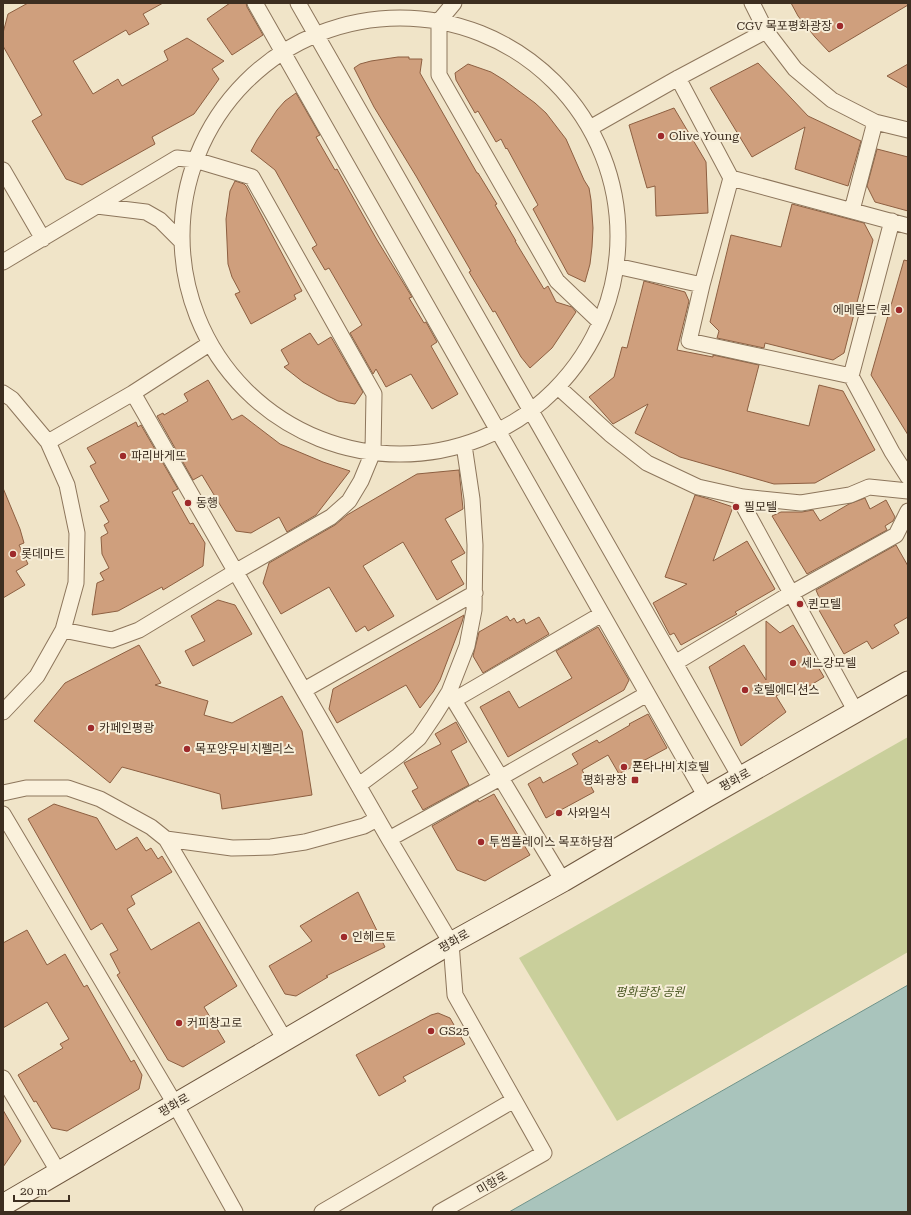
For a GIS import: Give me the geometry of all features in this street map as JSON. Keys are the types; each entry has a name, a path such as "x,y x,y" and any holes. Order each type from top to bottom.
{"street":[{"path":"255,3 706,797"},
{"path":"298,3 740,777"},
{"path":"454,3 439,21 439,75 557,281 600,322"},
{"path":"752,3 766,31 795,69 832,100 875,122 908,130"},
{"path":"389,19 439,21 485,36 536,67 568,94 590,128 607,170 615,203 618,236 616,266 609,296 600,322 589,345 578,362 558,387 531,410 498,431 464,445 445,450 398,454 373,452 339,446 308,434 278,417 251,396 228,372 210,344 196,315 186,285 182,253 181,222 186,190 195,160 217,117 239,89 265,65 283,52 295,44 316,35 352,24 389,19"},
{"path":"590,128 678,78 766,31"},
{"path":"678,78 731,178 702,285 689,341 851,376"},
{"path":"852,210 875,122"},
{"path":"3,262 177,158 195,160 252,177 374,394 373,452 361,481 349,501 331,517 235,572 140,630 112,640 62,630"},
{"path":"3,170 43,239"},
{"path":"731,178 908,226"},
{"path":"97,206 146,212 160,220 182,242"},
{"path":"892,221 851,376 892,452 908,477"},
{"path":"616,266 702,285"},
{"path":"48,442 133,394 210,344"},
{"path":"558,387 610,434 646,463 698,487 738,496 801,503 850,495 870,487 908,491"},
{"path":"3,392 12,399 48,442 67,485 77,533 76,583 62,630 37,676 3,712"},
{"path":"133,394 389,839 451,943 455,995 514,1100 322,1212"},
{"path":"464,445 472,499 475,545 475,593 474,610 467,646 451,696 563,881"},
{"path":"738,496 790,594 856,712"},
{"path":"675,663 790,594 896,535 908,511"},
{"path":"304,690 475,593"},
{"path":"359,785 398,756 419,738 434,716 451,696 602,614"},
{"name":"평화로","path":"3,1205 451,943 563,881 740,777 908,682"},
{"path":"389,839 500,778 647,694"},
{"path":"3,793 26,788 68,788 100,799 151,827 166,839 285,1040"},
{"path":"3,814 175,1104 235,1212"},
{"path":"166,839 232,848 271,847 305,842 364,826 378,819"},
{"path":"3,1078 59,1173"},
{"name":"미항로","path":"440,1212 544,1153 514,1100"}],"green space":[{"name":"평화광장 공원","path":"908,737 908,952 617,1121 519,958"}],"water":[{"path":"908,985 908,1212 509,1212"}],"building":[{"path":"28,3 163,3 143,14 149,24 129,35 126,30 73,61 93,94 118,79 122,86 168,60 164,51 187,38 224,61 212,69 219,79 194,114 152,137 155,144 82,185 66,179 32,121 42,115 3,46 3,33 8,14"},
{"path":"230,3 246,3 263,35 232,55 207,19"},
{"name":"CGV 목포평화광장","path":"791,3 908,3 908,5 829,52 798,16"},
{"path":"398,57 422,59 420,73 477,173 497,204 495,205 544,289 548,286 556,302 572,307 576,312 552,348 530,368 521,357 495,311 493,312 469,272 471,271 374,107 354,68 360,64 371,61"},
{"path":"758,63 808,116 861,141 848,186 795,169 805,127 752,157 710,88"},
{"path":"468,64 491,72 535,103 546,113 566,139 589,188 591,200 593,228 592,247 590,264 585,282 568,274 533,209 538,205 507,148 506,149 501,139 496,142 478,111 475,113 456,80 455,73"},
{"path":"908,64 908,88 887,76"},
{"path":"296,93 320,135 316,137 335,170 337,169 377,240 412,297 409,298 424,323 426,322 437,342 431,346 458,394 432,409 411,374 386,387 376,369 373,374 350,333 362,325 329,268 325,270 312,248 317,245 275,170 251,151 277,110 285,101"},
{"path":"674,108 706,162 708,213 656,216 655,186 647,188 629,125"},
{"path":"877,149 908,157 908,211 875,202 867,186"},
{"path":"235,181 246,186 302,291 294,295 296,299 251,324 235,294 240,292 232,277 228,264 226,219 230,191"},
{"path":"792,204 864,223 873,240 844,353 833,360 765,343 764,348 717,338 719,331 710,322 731,235 781,247"},
{"name":"에메랄드 퀸","path":"904,260 908,261 908,435 871,375"},
{"path":"644,281 685,292 689,301 677,350 713,357 713,355 759,365 747,411 809,426 819,385 843,391 875,450 815,483 774,484 680,457 635,433 648,404 613,424 589,397 614,377 622,347 627,348"},
{"path":"310,333 318,345 331,337 363,392 355,404 338,401 322,393 303,382 284,367 289,364 281,350"},
{"path":"208,380 232,420 242,415 280,444 323,462 350,471 316,515 287,532 279,517 251,533 236,531 202,475 193,480 157,416 163,413 164,415 188,401 184,394"},
{"path":"136,422 138,427 141,425 178,489 172,492 190,524 193,523 205,543 203,566 163,590 162,587 118,611 92,615 97,583 104,580 100,573 109,568 102,554 101,537 108,533 104,525 109,522 100,506 109,501 90,466 96,463 87,448"},
{"path":"459,470 463,509 445,519 465,553 451,561 464,584 437,600 403,542 363,566 394,616 368,631 365,626 356,632 329,587 281,614 263,583 269,563 335,525 347,515 417,474"},
{"name":"롯데마트","path":"3,488 20,529 24,543 19,545 28,564 16,571 25,585 3,598"},
{"path":"695,495 733,507 713,561 747,541 775,589 735,612 737,614 681,645 674,633 670,635 653,603 687,584 665,577"},
{"path":"865,498 870,509 886,500 895,517 893,521 885,526 887,530 807,574 772,516 781,512 802,512 813,510 820,521 849,504"},
{"path":"896,545 908,566 908,617 894,625 899,633 872,649 867,641 844,654 816,605 821,602 816,590"},
{"path":"218,600 235,605 252,634 193,666 185,651 205,641 191,616"},
{"path":"464,615 440,680 433,692 420,708 406,685 337,723 329,709 333,689"},
{"path":"507,616 510,621 514,618 517,623 524,619 526,624 539,617 549,634 483,673 473,656 479,632"},
{"path":"766,621 780,633 793,625 824,677 806,688 802,682 776,696 786,712 741,746 709,667 744,645 766,680"},
{"path":"598,627 629,680 624,690 508,757 480,707 509,691 519,708 572,678 556,651"},
{"name":"목포양우비치펠리스","path":"139,645 161,683 155,685 208,701 204,715 232,723 282,696 302,731 312,795 222,809 220,794 122,767 110,783 34,721 65,683"},
{"name":"폰타나비치호텔","path":"648,714 667,748 619,774 608,755 582,770 594,792 546,818 528,784 540,777 543,783 578,764 572,754 597,740 599,743"},
{"path":"456,722 467,742 451,751 469,785 423,810 412,791 418,788 404,763 441,744 435,734"},
{"name":"투썸플레이스 목포하당점","path":"494,794 530,855 485,881 457,870 432,826 478,800 479,802"},
{"path":"54,804 97,818 116,850 137,837 146,851 151,848 158,859 162,856 172,872 131,896 135,904 127,909 151,950 199,922 237,986 204,1007 225,1042 183,1067 168,1060 117,975 120,973 110,954 118,950 102,923 91,930 28,819"},
{"name":"인헤르토","path":"358,892 385,947 326,976 328,977 296,996 285,994 269,966 312,941 300,926"},
{"path":"27,930 47,965 65,954 84,987 87,985 131,1062 134,1060 142,1075 139,1089 67,1131 52,1128 18,1075 63,1048 60,1044 69,1039 47,1002 3,1028 3,943"},
{"path":"438,1013 450,1018 465,1044 403,1077 406,1081 379,1096 356,1055 431,1015"},
{"path":"3,1110 21,1141 3,1167"}],"place":[{"name":"CGV 목포평화광장","path":"840,26"},
{"name":"Olive Young","path":"661,136"},
{"name":"에메랄드 퀸","path":"899,310"},
{"name":"파리바게뜨","path":"123,456"},
{"name":"동행","path":"188,503"},
{"name":"필모텔","path":"736,507"},
{"name":"롯데마트","path":"13,554"},
{"name":"퀸모텔","path":"800,604"},
{"name":"세느강모텔","path":"793,663"},
{"name":"호텔에디션스","path":"745,690"},
{"name":"카페인평광","path":"91,728"},
{"name":"목포양우비치펠리스","path":"187,749"},
{"name":"폰타나비치호텔","path":"624,767"},
{"name":"평화광장","path":"635,780"},
{"name":"사와일식","path":"559,813"},
{"name":"투썸플레이스 목포하당점","path":"481,842"},
{"name":"인헤르토","path":"344,937"},
{"name":"커피창고로","path":"179,1023"},
{"name":"GS25","path":"431,1031"}]}
